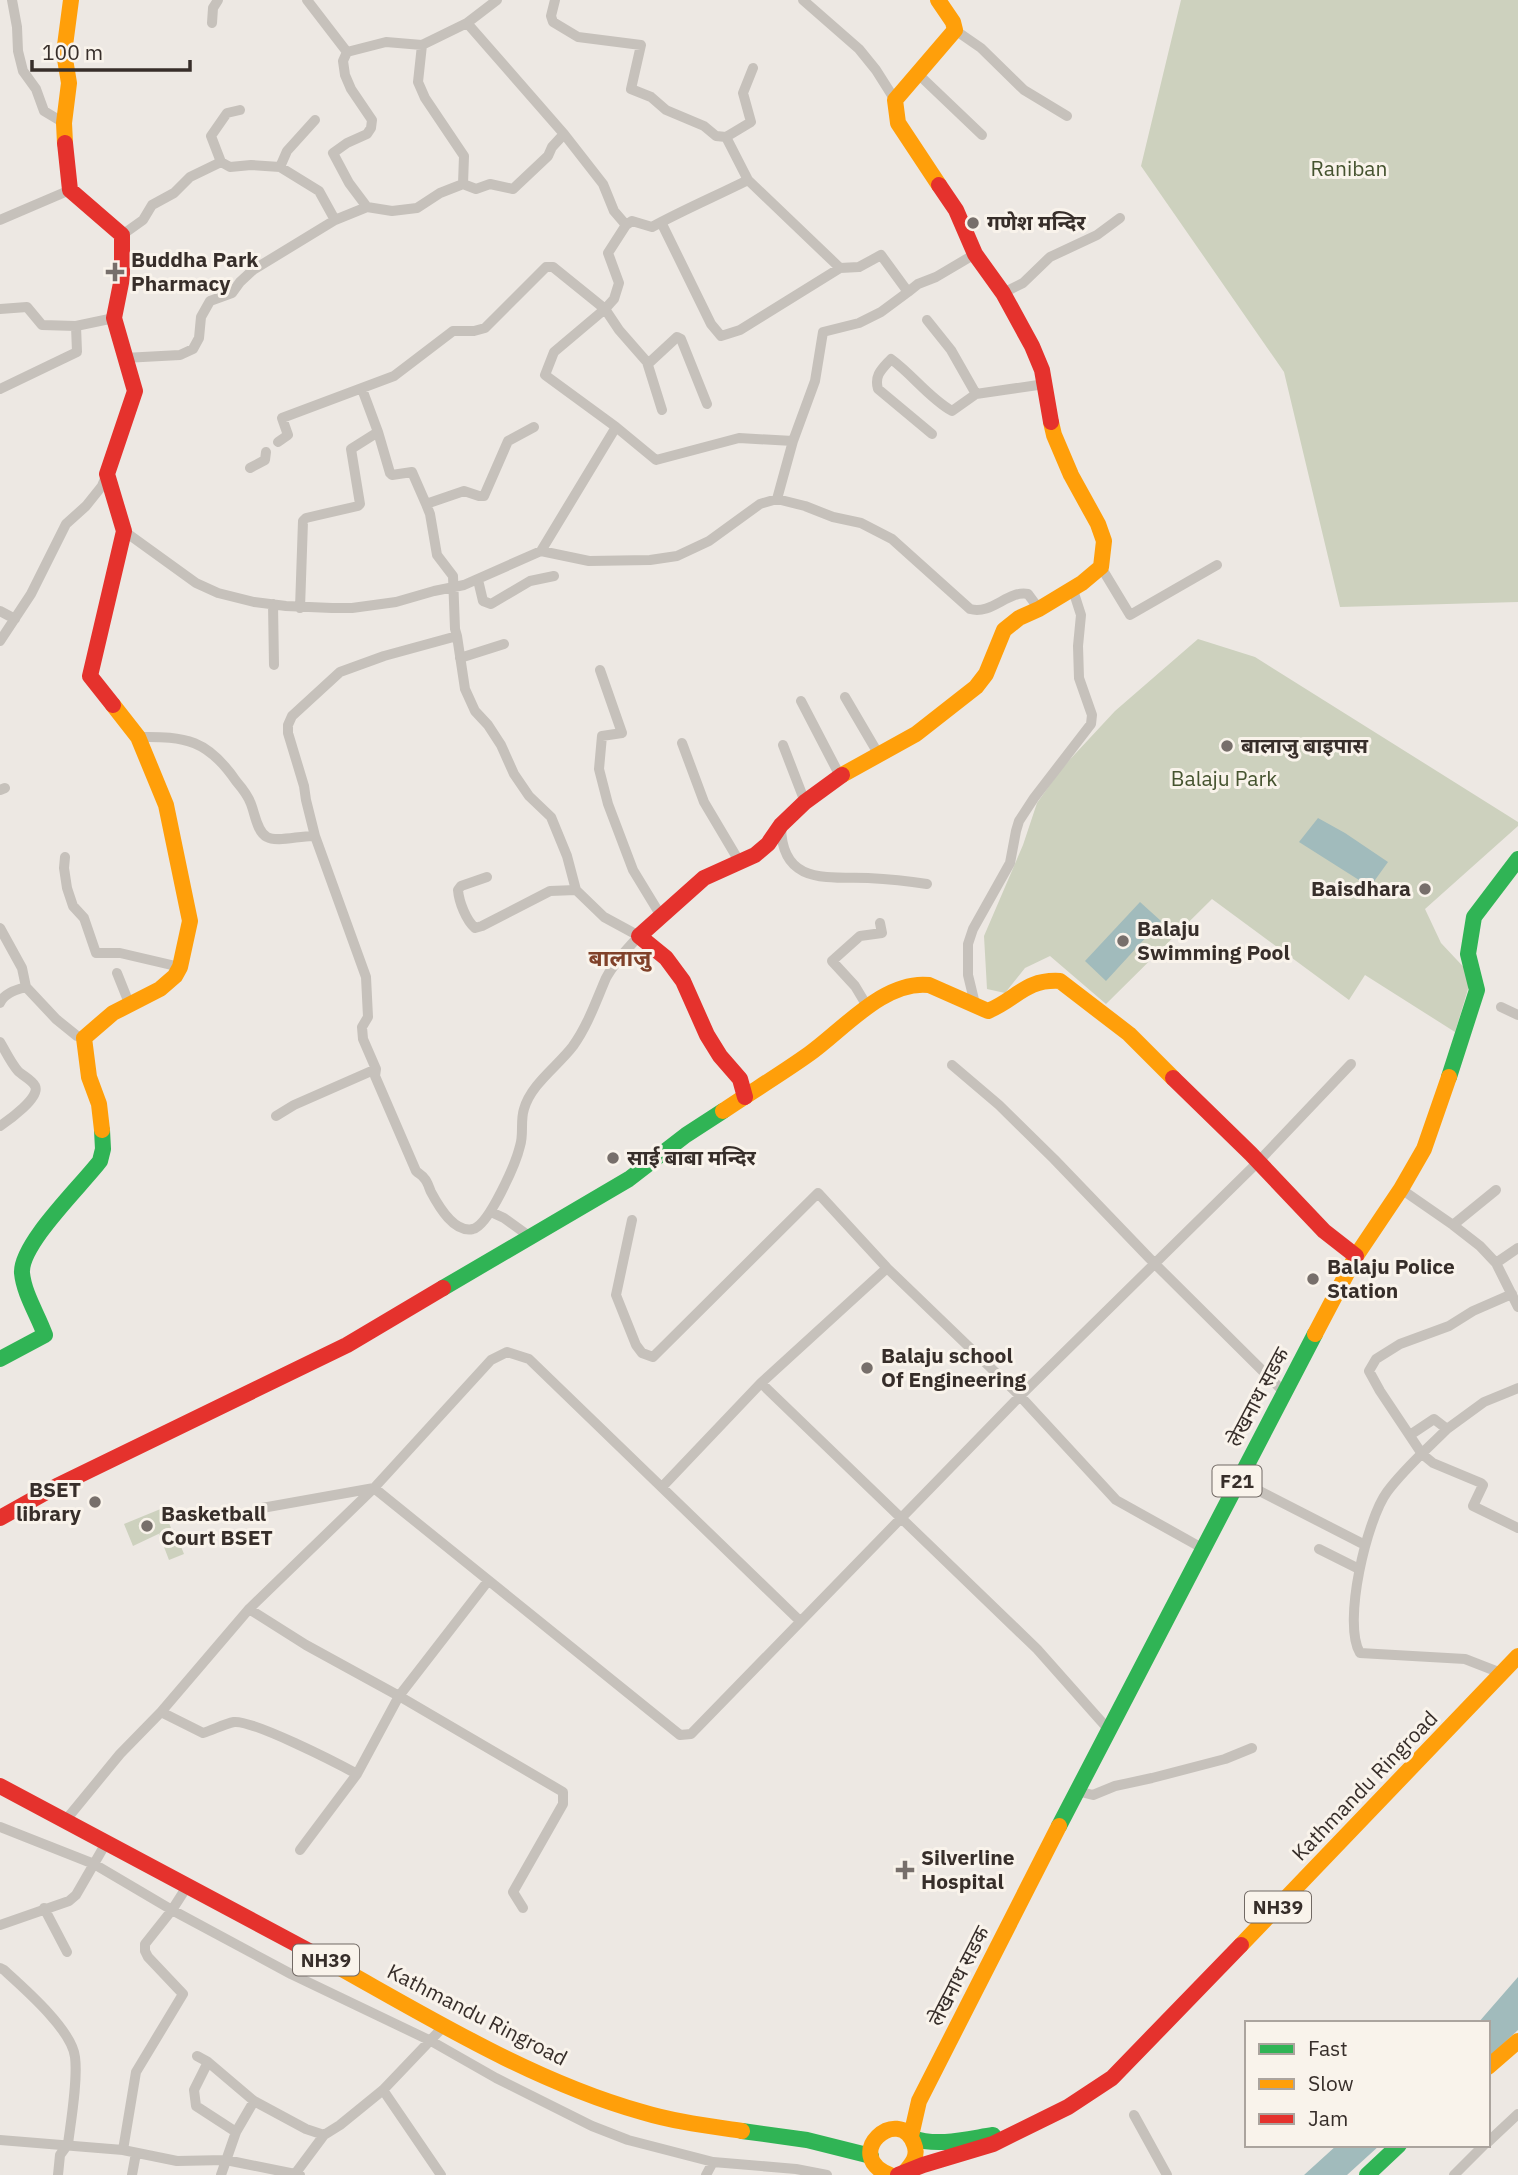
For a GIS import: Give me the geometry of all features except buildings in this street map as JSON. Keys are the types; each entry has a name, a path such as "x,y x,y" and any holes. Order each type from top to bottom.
{"main road":[{"path":"0,1359 45,1335 25,1283 22,1271 24,1262 40,1235 100,1160 103,1149 99,1104 89,1077 84,1038 113,1013 168,984 180,967 190,922 166,805 138,737 90,676 124,531 107,474 135,391 131,358 114,318 122,278 122,235 70,190 64,123 69,83 64,53 71,0"},
{"path":"745,1097 740,1079 720,1056 707,1035 683,981 666,958 639,936 704,878 755,855 805,802 840,776 916,734 976,688 986,674 1004,630 1019,618 1082,583 1101,567 1104,541 1054,435 1042,370 1032,346 1003,293 975,254 956,210 898,123 895,100 955,30 953,22 938,0"},
{"name":"लेखनाथ सडक","path":"912,2137 919,2101 1108,1729 1356,1256 1424,1149 1477,990 1468,954 1474,917 1516,868"},
{"path":"0,1518 69,1480 347,1345 529,1236 629,1180 686,1135 811,1053 867,1006 908,986 929,985 988,1011 1001,1006 1035,981 1060,981 1129,1034 1324,1231 1356,1256"},
{"name":"Kathmandu Ringroad","path":"809,2140 878,2169 897,2174 993,2144 1090,2094 1128,2063 1518,1656"},
{"name":"Kathmandu Ringroad","path":"1,1790 188,1885 445,2025 614,2104 697,2124 809,2140 858,2138 886,2130 901,2130 918,2141 930,2142 1018,2132"},
{"path":"1490,2065 1518,2041"},
{"name":"लेखनाथ सडक","path":"886,2130 919,2101"},
{"path":"870,2165 874,2140 886,2130"},
{"path":"897,2174 914,2164 917,2157 916,2144 912,2137"},
{"path":"1367,2175 1397,2147"}],"street":[{"path":"25,0 12,0 23,71 36,89 44,111 64,123"},
{"path":"212,23 213,9 218,0"},
{"path":"307,0 345,56 345,75 372,120 367,134 333,153 349,183 367,207"},
{"path":"345,56 386,41 422,45 467,23 498,0"},
{"path":"555,0 551,16 553,22 578,37 641,45 631,89 651,97 666,110 704,126 716,136 726,137 751,122 743,93 753,68"},
{"path":"803,0 859,49 895,100"},
{"path":"467,23 564,134 603,184 614,211 626,225"},
{"path":"955,30 981,48 1024,90 1067,116"},
{"path":"422,45 418,82 425,98 464,156 463,184"},
{"path":"918,73 982,135"},
{"path":"240,110 227,113 211,136 221,162 230,167 279,167 319,191 335,220"},
{"path":"279,167 287,151 315,120"},
{"path":"131,358 180,355 193,349 199,338 201,317 210,301 232,293 253,270 335,220 367,207 392,211 417,208 440,193 463,184 476,189 490,184 513,189 548,156 564,134"},
{"path":"726,137 748,180 840,268"},
{"path":"122,235 143,220 152,205 174,194 190,177 221,162"},
{"path":"748,180 652,227 632,221 626,225 608,253 620,283 614,299 554,352 545,375 617,427 656,460 739,438 793,441"},
{"path":"0,220 70,190"},
{"path":"1003,293 1023,284 1050,257 1097,234 1120,218"},
{"path":"661,222 711,324 721,336 740,330 840,268 859,267 881,255 908,292"},
{"path":"777,499 793,441 815,381 822,331 859,323 881,312 918,284 936,277 975,254"},
{"path":"278,442 288,435 282,418 394,376 453,331 485,328 546,267 553,267 605,309 647,362 662,410"},
{"path":"0,309 27,307 42,325 76,326 114,318"},
{"path":"928,320 951,350 976,394"},
{"path":"0,389 77,352 76,326"},
{"path":"647,362 677,337 681,340 707,404"},
{"path":"932,435 878,389 876,381 879,372 891,359 952,411 976,394 1045,384"},
{"path":"368,386 390,473 393,475 412,472 430,514 437,555 453,576 457,636 465,689 475,711 501,745 514,774 529,796 551,817 567,856 576,890 604,917 639,936 607,977 573,1046 531,1093 521,1124 520,1146 491,1212 472,1229 457,1226 436,1201 426,1179 416,1171 375,1076 376,1069 363,1039 362,1027 368,1017 366,977 315,835 288,733 292,716 340,672 384,656 457,636"},
{"path":"426,504 464,491 484,496 509,441 534,427"},
{"path":"541,551 617,427"},
{"path":"300,608 303,521 360,504 351,449 378,432"},
{"path":"250,468 265,460 266,452"},
{"path":"0,641 31,594 66,524 94,496 107,474"},
{"path":"124,531 197,583 218,593 254,602 300,608 352,608 396,602 455,587 478,580 541,551 589,561 650,560 677,556 709,541 760,503 777,499 861,523 881,532 970,609 977,611 993,607 1020,592 1028,594 1039,609"},
{"path":"1101,567 1130,615 1217,565"},
{"path":"478,580 483,601 491,604 530,581 554,576"},
{"path":"975,1004 968,975 968,944 973,929 1010,863 1019,821 1091,724 1092,715 1079,678 1081,615 1072,587"},
{"path":"273,604 274,665"},
{"path":"0,611 15,619"},
{"path":"460,658 504,645"},
{"path":"600,670 622,733 602,736 598,769 633,870 661,916"},
{"path":"845,697 879,755"},
{"path":"801,701 840,776"},
{"path":"138,737 176,739 201,745 210,751 221,760 250,800 261,833 269,839 315,835"},
{"path":"681,743 704,802 739,861"},
{"path":"783,745 805,802"},
{"path":"781,825 781,843 795,867 811,876 872,878 928,884"},
{"path":"65,857 67,888 73,906 84,918 96,953 120,953 180,967"},
{"path":"487,877 461,886 458,890 458,897 475,928 550,891 576,890"},
{"path":"867,1006 855,986 832,961 860,936 882,933 880,923"},
{"path":"0,928 22,968 26,987 56,1019 77,1036 84,1038"},
{"path":"117,973 129,1003"},
{"path":"0,1003 2,998 13,991 26,987"},
{"path":"1501,1007 1518,1015"},
{"path":"0,1042 16,1070 36,1089 35,1095 10,1120 0,1126"},
{"path":"952,1065 999,1105 1054,1159 1284,1392"},
{"path":"262,1508 374,1488 680,1735 691,1734 1020,1396 1258,1162 1351,1065"},
{"path":"276,1116 294,1105 376,1069"},
{"path":"1401,1189 1480,1246 1496,1263 1513,1289 1518,1307"},
{"path":"1453,1224 1496,1190"},
{"path":"632,1220 616,1295 636,1345 642,1353 653,1357 818,1193 887,1268 1020,1396 1116,1500 1202,1548"},
{"path":"491,1212 529,1236"},
{"path":"1496,1263 1518,1248"},
{"path":"662,1487 761,1382 887,1268"},
{"path":"1513,1289 1449,1326 1400,1344 1376,1359 1369,1371 1422,1454 1433,1463 1481,1483 1473,1506 1518,1528"},
{"path":"65,1821 120,1754 161,1712 249,1609 374,1488 491,1360 507,1352 529,1359 800,1621"},
{"path":"761,1382 1037,1649 1108,1729"},
{"path":"1501,1673 1465,1658 1360,1653 1357,1650 1354,1630 1359,1569 1365,1545 1388,1491 1447,1429 1484,1402 1518,1388"},
{"path":"1410,1435 1434,1419 1447,1429"},
{"path":"1238,1480 1365,1545"},
{"path":"1319,1549 1359,1569"},
{"path":"300,1850 357,1773 399,1696 488,1581"},
{"path":"249,1609 306,1645 399,1696 563,1793 563,1804 513,1892 523,1908"},
{"path":"161,1712 203,1733 236,1721 294,1743 357,1773"},
{"path":"1077,1791 1093,1795 1115,1786 1225,1759 1252,1748"},
{"path":"0,1827 94,1864 172,1910 291,1974 431,2041 496,2078 592,2126 628,2140 713,2162 796,2169 827,2175"},
{"path":"0,1925 69,1901 76,1895 106,1843"},
{"path":"123,2150 136,2072 183,1994 148,1957 146,1941 172,1910 188,1885"},
{"path":"44,1908 67,1952"},
{"path":"0,1968 46,2010 75,2055 68,2144 61,2155 58,2175"},
{"path":"0,2140 123,2150 177,2161 226,2160 292,2174 324,2135 340,2126 383,2090 445,2025"},
{"path":"197,2056 208,2062 254,2101 306,2129 324,2135"},
{"path":"208,2062 194,2090 196,2106 236,2132"},
{"path":"383,2090 441,2175"},
{"path":"221,2175 236,2132 254,2101"},
{"path":"1490,2139 1518,2114"},
{"path":"1134,2115 1167,2175"},
{"path":"1454,2175 1482,2147"},
{"path":"132,2175 136,2153"},
{"path":"706,2175 713,2162"}],"green space":[{"name":"Raniban","path":"1181,0 1518,0 1518,602 1340,607 1284,372 1141,166"},
{"name":"Balaju Park","path":"1198,639 1255,657 1518,822 1518,826 1425,909 1441,943 1472,976 1455,1032 1365,975 1349,1000 1212,899 1106,1004 1050,956 1025,968 1005,993 987,989 984,936 1023,845 1037,803 1062,768 1115,711"},
{"name":"Basketball Court BSET","path":"163,1508 171,1528 133,1546 124,1524"},
{"path":"174,1529 184,1554 169,1560 159,1534"}],"water":[{"path":"1318,818 1388,862 1370,887 1299,842"},
{"name":"Balaju Swimming Pool","path":"1140,902 1161,921 1106,981 1085,961"},
{"path":"1518,1977 1518,2030 1490,2056 1490,2021 1480,2021"},
{"path":"1335,2147 1378,2147 1347,2175 1304,2175"}],"traffic: fast":[{"path":"1449,1077 1477,990 1468,954 1474,917 1518,859"},
{"path":"443,1288 629,1179 686,1135 723,1111"},
{"path":"0,1359 45,1335 25,1289 22,1273 24,1261 41,1231 100,1161 103,1149 102,1130"},
{"path":"1059,1826 1315,1334"},
{"path":"742,2131 807,2140 871,2156"},
{"path":"912,2138 942,2142 993,2135"},
{"path":"1367,2175 1397,2147"}],"traffic: slow":[{"path":"65,143 64,123 69,83 64,53 71,0"},
{"path":"938,0 953,22 955,30 895,100 898,123 939,185"},
{"path":"842,775 916,734 976,687 986,674 1004,630 1019,618 1082,583 1101,567 1104,541 1098,524 1071,475 1051,422"},
{"path":"102,1130 99,1104 89,1077 84,1038 113,1013 160,989 175,976 180,967 190,921 166,805 138,737 113,705"},
{"path":"723,1111 809,1054 880,998 912,986 929,985 988,1011 1029,986 1060,981 1129,1034 1173,1078"},
{"path":"1315,1334 1356,1256 1424,1149 1449,1077"},
{"path":"1241,1945 1518,1656"},
{"path":"911,2136 919,2101 1059,1826"},
{"path":"324,1959 479,2045 560,2083 654,2115 742,2131"},
{"path":"1490,2065 1518,2041"},
{"path":"890,2175 876,2166 871,2156 872,2146 878,2137 897,2129 907,2133 916,2152 914,2160 904,2173"}],"traffic: jam":[{"path":"65,143 70,190 122,235 122,278 114,318 135,391 107,474 124,531 90,676 113,705"},
{"path":"939,185 956,210 975,254 1003,293 1032,346 1042,370 1051,422"},
{"path":"745,1097 740,1079 720,1056 707,1035 683,981 666,958 639,936 704,878 755,855 805,802 842,775"},
{"path":"1173,1078 1251,1154 1324,1231 1356,1256"},
{"path":"0,1518 57,1486 347,1345 443,1288"},
{"path":"0,1786 324,1959"},
{"path":"898,2175 993,2144 1068,2107 1112,2078 1241,1945"}],"place":[{"name":"गणेश मन्दिर","path":"973,223"},
{"name":"Buddha Park Pharmacy","path":"115,272"},
{"name":"बालाजु बाइपास","path":"1227,746"},
{"name":"Baisdhara","path":"1425,889"},
{"name":"Balaju Swimming Pool","path":"1123,941"},
{"name":"साई बाबा मन्दिर","path":"613,1158"},
{"name":"Balaju Police Station","path":"1313,1279"},
{"name":"Balaju school Of Engineering","path":"867,1368"},
{"name":"BSET library","path":"95,1502"},
{"name":"Basketball Court BSET","path":"147,1526"},
{"name":"Silverline Hospital","path":"905,1870"}],"district":[{"name":"बालाजु","path":"620,958"}]}
